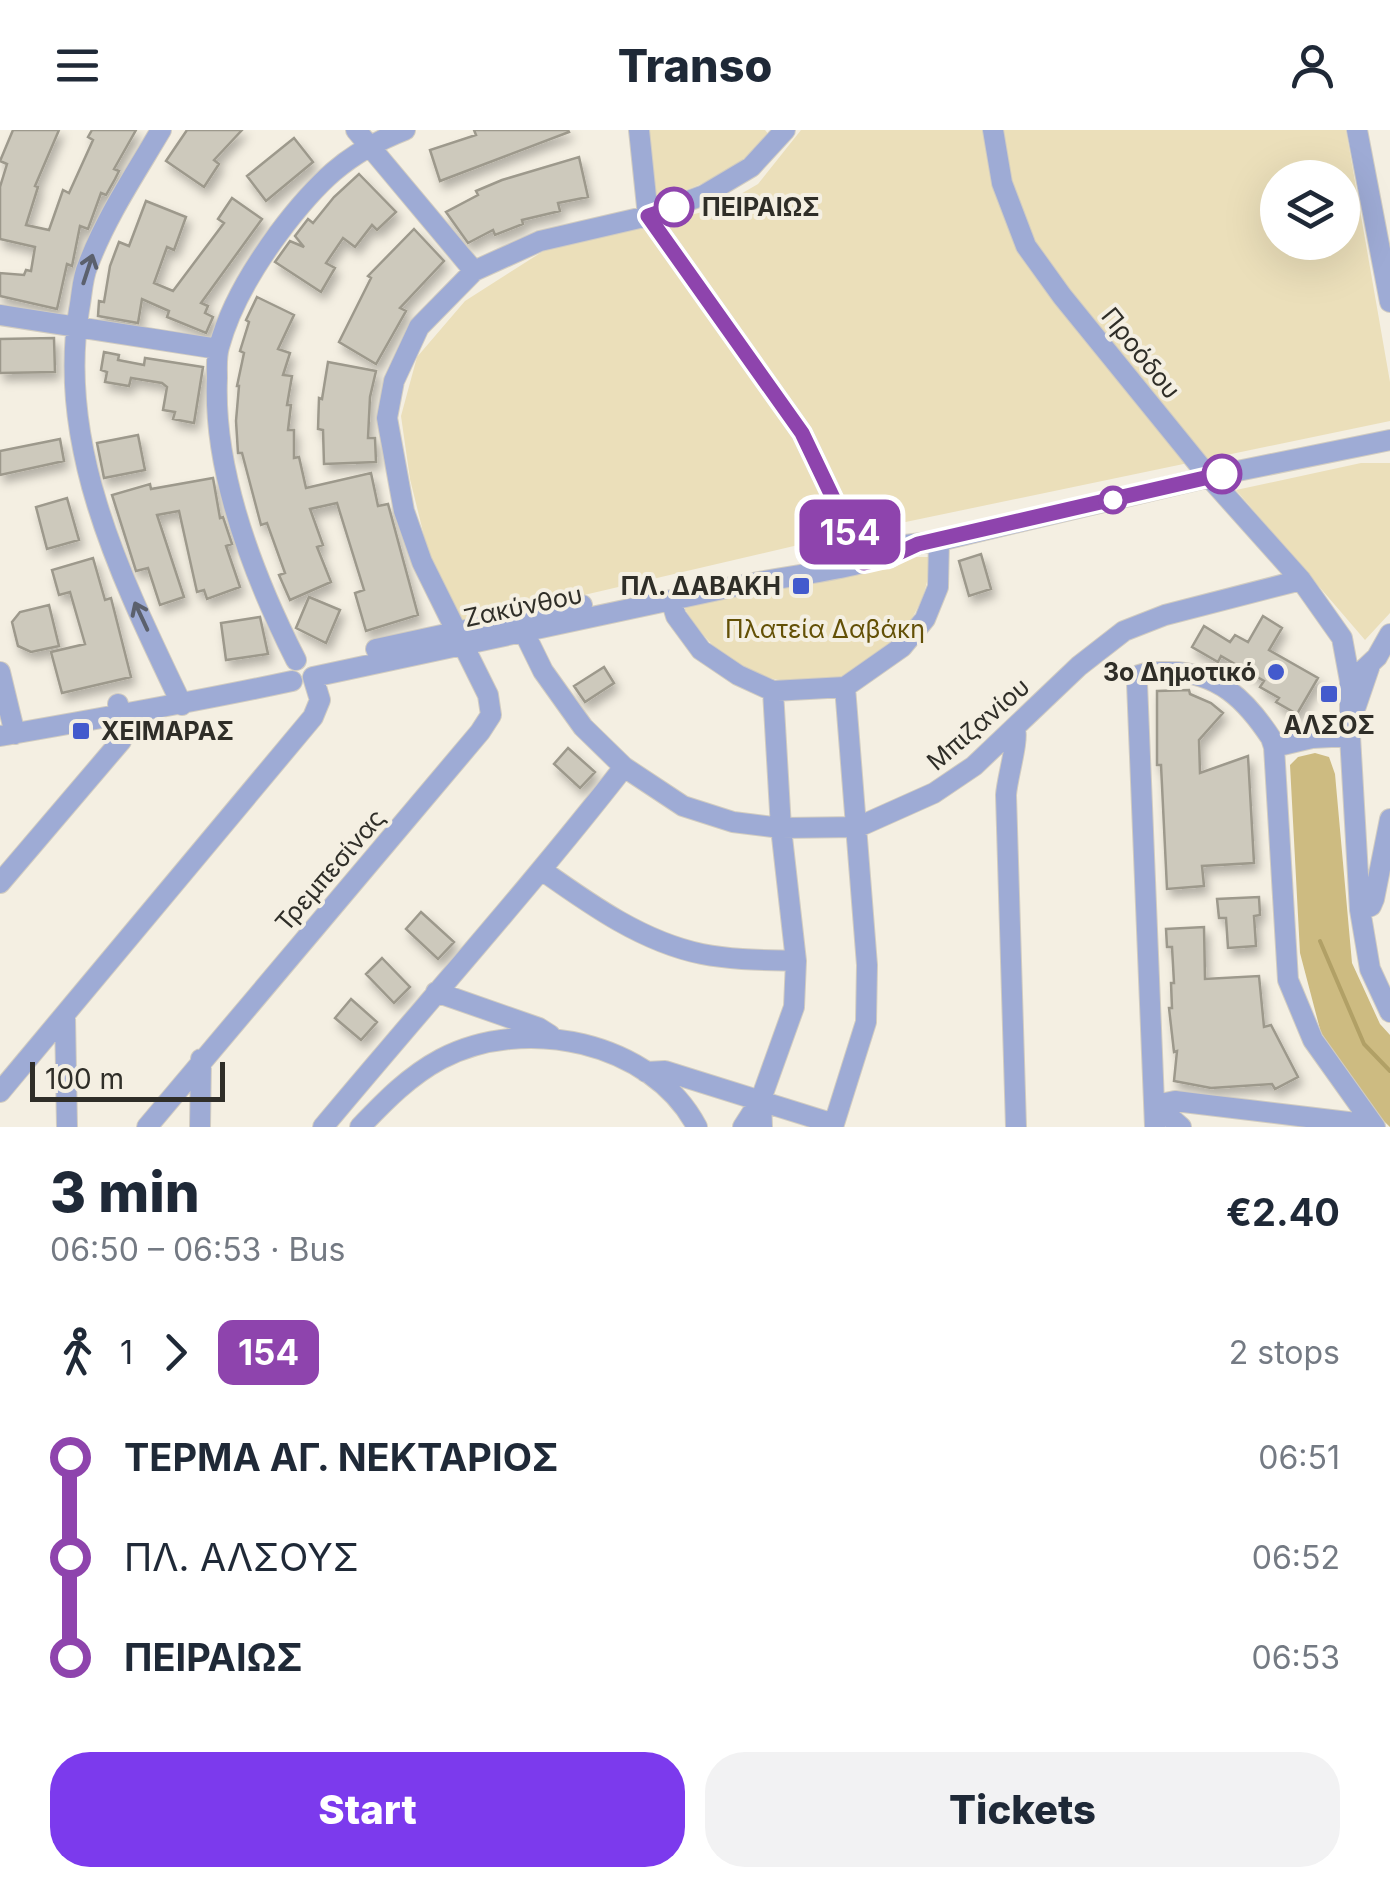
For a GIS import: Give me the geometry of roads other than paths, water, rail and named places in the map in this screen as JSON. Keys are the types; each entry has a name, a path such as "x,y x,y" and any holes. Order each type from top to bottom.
{"street":[{"path":"161,130 120,198 86,268 76,328 78,410 88,478 117,559 179,698"},
{"path":"0,1092 314,717 320,700 300,670 251,553 226,478 216,410 218,349 250,273 311,190 362,137 405,130"},
{"path":"640,130 648,216 802,433 862,557"},
{"path":"459,637 422,562 404,511 387,418 394,381 419,327 474,271 540,241 648,216 728,184 751,167 785,130"},
{"name":"Προόδου","path":"992,130 1002,183 1026,246 1209,477 1300,580 1342,638 1368,659"},
{"path":"1357,130 1389,294"},
{"path":"362,137 474,271"},
{"path":"1370,196 1390,181"},
{"path":"0,315 218,349"},
{"name":"Ζακύνθου","path":"7,729 179,698 836,556 890,557 928,543 1209,477 1390,440"},
{"path":"846,524 866,538 889,545"},
{"path":"836,556 846,524"},
{"path":"671,600 676,616 701,650 772,692 845,687 902,647 925,619 938,587 928,543"},
{"name":"Ζακύνθου","path":"520,625 671,600 862,557 889,545 928,543"},
{"name":"Μπιζανίου","path":"520,625 543,670 584,727 624,767 683,806 733,822 781,828 858,827 934,793 974,766 1079,666 1124,631 1164,615 1300,580"},
{"name":"Τρεμπεσίνας","path":"147,1127 491,715 488,695 459,637"},
{"path":"1368,659 1350,731 1360,910 1370,969 1390,1012"},
{"path":"0,672 7,729"},
{"path":"1155,1127 1139,675 1181,672 1212,679 1238,695 1274,747 1288,980 1313,1040 1374,1126"},
{"path":"644,1073 665,1071 761,1099 833,1126 866,1022 868,965 845,687"},
{"path":"743,1127 761,1099 794,1008 796,962 781,828 772,692"},
{"path":"0,883 121,741 124,732 120,708"},
{"path":"1015,728 1018,736 1006,795 1016,1127"},
{"path":"1274,747 1350,731"},
{"path":"330,1124 436,992 543,871 624,767"},
{"path":"1360,910 1371,906 1374,899 1390,818"},
{"path":"543,871 608,916 698,953 796,962"},
{"path":"436,992 539,1028 552,1037 628,1061 672,1092 697,1127"},
{"path":"64,1016 67,1127"},
{"path":"360,1127 399,1088 442,1058 483,1044 552,1037"},
{"path":"200,1127 201,1059"},
{"path":"761,1099 762,1127"},
{"path":"1139,1127 1156,1105 1175,1101 1374,1126"},
{"path":"1156,1105 1181,1127"}],"waterway":[{"path":"1320,941 1364,1044 1390,1071"}],"place":[{"name":"ΠΕΙΡΑΙΩΣ","path":"674,207"},
{"name":"ΠΛ. ΔΑΒΑΚΗ","path":"801,586"},
{"name":"3ο Δημοτικό","path":"1276,672"},
{"name":"ΑΛΣΟΣ","path":"1329,694"},
{"name":"ΧΕΙΜΑΡΑΣ","path":"81,731"}],"park label":[{"name":"Πλατεία Δαβάκη","path":"825,629"}]}
